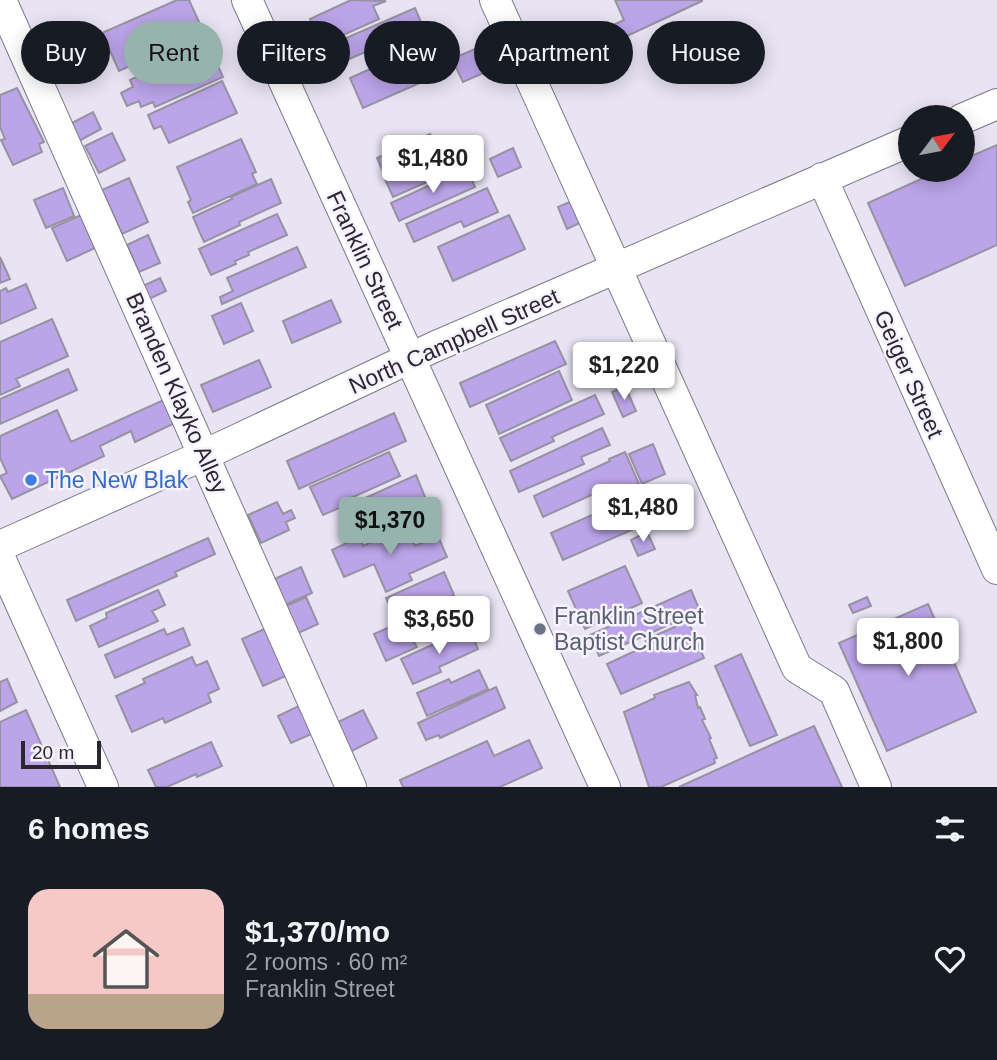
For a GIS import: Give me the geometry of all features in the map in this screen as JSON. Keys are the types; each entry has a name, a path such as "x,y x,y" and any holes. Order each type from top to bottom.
{"street":[{"name":"Branden Klayko Alley","path":"1,0 351,787"},
{"name":"Franklin Street","path":"247,0 605,787"},
{"path":"495,0 796,668 834,691 877,787"},
{"path":"975,113 997,104"},
{"name":"North Campbell Street","path":"0,546 204,455 411,358 898,146"},
{"name":"Geiger Street","path":"822,178 997,569"},
{"path":"0,558 103,787"}],"building":[{"path":"177,0 189,0 199,21 129,21"},
{"path":"351,0 386,1 373,6 379,19 364,21 364,26 350,32 350,21 310,19"},
{"path":"615,0 702,0 659,21 647,21 647,27 633,33 633,21 622,21 624,20"},
{"path":"415,8 420,21 385,21"},
{"path":"124,23 124,69 119,71 110,51 110,29"},
{"path":"364,30 364,53 350,59 350,36"},
{"path":"474,49 474,77 463,82 460,76 460,55"},
{"path":"364,72 364,84 417,84 363,108 350,78"},
{"path":"223,83 237,113 169,143 161,126 154,129 148,115 215,84"},
{"path":"132,84 207,84 155,107 153,102 141,107 139,101 127,106 121,93 133,87"},
{"path":"17,88 44,142 39,144 42,152 13,165 1,140 5,139 0,127 0,95"},
{"path":"93,112 101,129 79,141 70,124"},
{"path":"112,133 125,160 99,173 85,146"},
{"path":"430,134 438,153 385,176 377,158"},
{"path":"241,139 256,172 252,174 257,184 193,213 188,202 191,200 177,167"},
{"path":"997,145 997,245 905,286 868,203 914,182 975,182 975,154"},
{"path":"459,146 468,164 393,197 385,179"},
{"path":"513,148 521,167 498,177 490,159"},
{"path":"467,168 475,187 399,221 391,203"},
{"path":"129,178 148,222 122,234 102,190"},
{"path":"271,179 281,203 204,242 193,217"},
{"path":"63,188 74,216 46,228 34,200"},
{"path":"487,188 498,212 464,227 461,221 414,242 406,224"},
{"path":"572,201 582,222 567,229 558,207"},
{"path":"277,214 287,235 248,252 249,255 235,261 236,264 211,275 199,249"},
{"path":"81,215 95,248 67,261 52,228"},
{"path":"509,215 525,249 453,281 438,247"},
{"path":"148,235 160,263 139,272 127,245"},
{"path":"297,247 306,267 222,304 220,297 233,291 227,278"},
{"path":"0,257 10,279 0,283"},
{"path":"160,278 166,291 149,299 143,286"},
{"path":"26,284 36,308 0,324 0,291 6,288 8,292"},
{"path":"331,300 341,322 292,343 283,321"},
{"path":"241,303 253,331 224,344 212,316"},
{"path":"52,319 68,356 16,379 20,386 0,395 0,342"},
{"path":"555,341 566,364 470,407 460,383"},
{"path":"259,360 271,387 213,412 201,385"},
{"path":"68,369 77,390 0,424 0,399"},
{"path":"559,371 572,400 499,434 486,405"},
{"path":"625,386 636,411 623,417 612,392"},
{"path":"595,395 604,414 552,437 554,441 511,461 500,438"},
{"path":"168,398 179,421 135,442 131,431 100,446 104,456 12,499 0,476 7,473 0,458 0,436 57,410 71,442"},
{"path":"394,413 406,441 299,489 287,461"},
{"path":"602,428 610,445 581,457 584,464 519,492 510,471"},
{"path":"653,444 665,474 642,484 629,454"},
{"path":"389,452 400,476 344,501 346,505 323,515 310,487"},
{"path":"625,452 639,484 604,499 600,491 543,517 534,496"},
{"path":"416,475 425,497 361,526 357,518 349,521 343,508"},
{"path":"277,502 283,514 291,510 295,518 286,522 289,530 261,543 248,515"},
{"path":"627,507 636,528 563,560 551,533 608,508 611,514"},
{"path":"407,527 415,546 438,536 447,557 409,574 412,580 386,592 374,564 344,577 332,550 359,537 363,546"},
{"path":"647,532 655,549 638,556 631,540"},
{"path":"208,538 215,554 175,572 177,576 76,621 67,600"},
{"path":"625,566 642,603 585,629 568,591"},
{"path":"301,567 312,593 282,606 270,581"},
{"path":"444,572 454,595 396,621 386,598"},
{"path":"158,590 165,605 152,611 158,621 99,647 90,626 107,618 106,613"},
{"path":"691,590 700,611 599,656 590,635"},
{"path":"306,597 318,624 294,635 282,608"},
{"path":"457,597 466,618 414,642 417,647 386,661 374,634"},
{"path":"867,597 871,606 853,613 849,605"},
{"path":"928,604 976,712 887,751 839,643"},
{"path":"688,621 704,658 621,694 607,664 648,645 645,640"},
{"path":"269,627 290,674 263,686 242,639"},
{"path":"183,628 190,645 115,678 105,655 164,629 167,635"},
{"path":"469,628 478,649 439,667 441,672 413,684 401,659"},
{"path":"741,654 777,735 750,746 715,666"},
{"path":"192,657 196,666 207,661 219,689 208,694 211,702 165,723 163,718 132,732 116,696 145,683 143,679"},
{"path":"479,670 488,689 427,716 417,693 449,679 451,683"},
{"path":"7,679 17,702 0,711 0,682"},
{"path":"689,682 697,695 698,708 700,707 705,719 702,720 717,758 714,759 715,763 661,787 649,787 624,712 655,698 654,695"},
{"path":"496,687 505,708 440,738 439,735 426,740 418,723"},
{"path":"303,704 316,732 291,743 278,716"},
{"path":"26,710 60,787 0,787 0,722"},
{"path":"363,710 377,738 350,752 336,723"},
{"path":"814,726 842,787 679,787 782,740"},
{"path":"529,740 542,768 500,787 403,787 400,780 487,741 494,756"},
{"path":"211,742 222,766 167,787 156,787 148,770"}],"place":[{"name":"The New Blak","path":"31,480"},
{"name":"Franklin Street Baptist Church","path":"540,629"}]}
